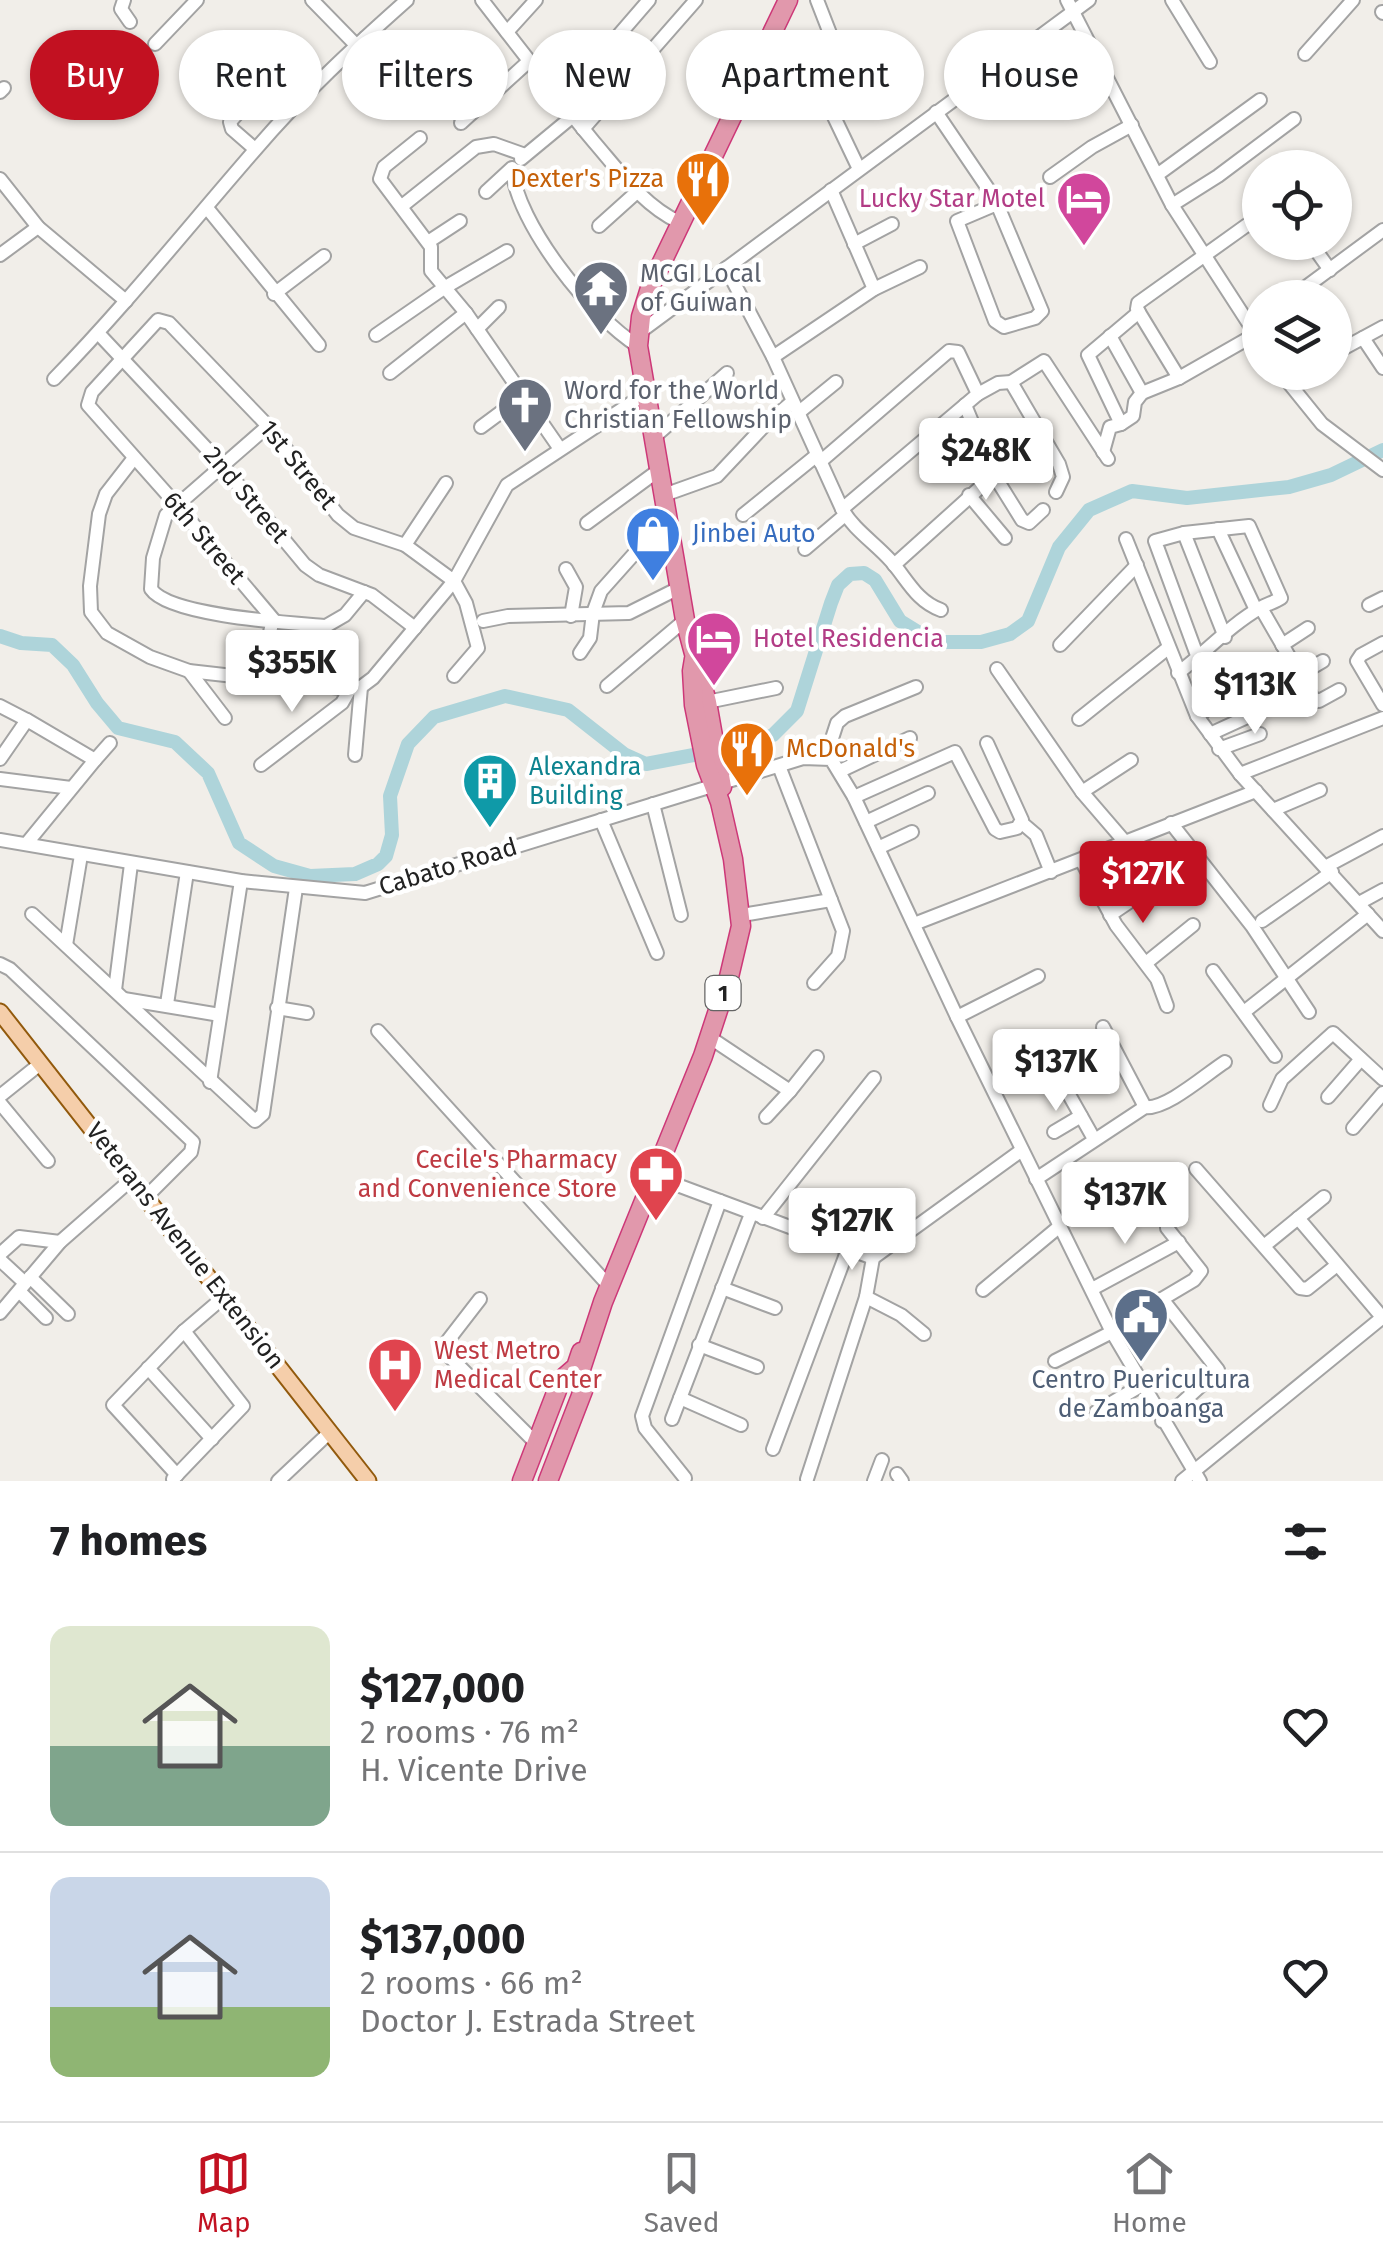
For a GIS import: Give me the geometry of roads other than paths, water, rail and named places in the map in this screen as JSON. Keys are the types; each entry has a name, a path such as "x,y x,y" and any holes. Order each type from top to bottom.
{"highway":[{"name":"1","path":"706,730 707,702 679,588 639,339 651,285 788,0"},
{"name":"1","path":"607,1295 709,1038 729,977 742,915 692,671 694,659"},
{"path":"522,1481 561,1380 578,1368 607,1295"},
{"path":"548,1481 584,1388 578,1368"}],"main road":[{"name":"Veterans Avenue Extension","path":"0,1012 368,1481"},
{"path":"530,1481 578,1368"},
{"path":"540,1481 578,1368"}],"street":[{"path":"124,0 122,12 130,22"},
{"path":"159,40 197,0"},
{"path":"312,0 348,30"},
{"path":"482,0 504,30"},
{"path":"514,0 524,13"},
{"path":"508,30 536,0"},
{"path":"624,30 650,0"},
{"path":"583,128 696,0"},
{"path":"817,0 829,30"},
{"path":"512,168 518,194 533,224 574,287 609,326 639,339 1070,6 1089,0"},
{"path":"1172,0 1210,62"},
{"path":"1305,54 1353,0"},
{"path":"372,30 400,2"},
{"path":"1070,6 1172,205 1242,308"},
{"path":"460,124 528,62 508,35"},
{"path":"54,379 255,149 342,60"},
{"path":"1157,174 1260,100"},
{"path":"936,112 997,204 1042,311 1036,318 1011,326 996,322 957,222 997,204"},
{"path":"1172,205 1232,167 1294,119"},
{"path":"232,120 232,129 255,149"},
{"path":"486,192 568,120"},
{"path":"576,120 638,191 660,212 679,222"},
{"path":"835,120 859,169"},
{"path":"1050,178 1100,142 1132,125"},
{"path":"420,138 380,174 382,183 428,242 433,252 429,261 431,271 466,312 560,449"},
{"path":"402,206 476,147 494,144 525,155"},
{"path":"0,178 38,227 126,301"},
{"path":"830,190 874,289"},
{"path":"600,226 638,191"},
{"path":"207,208 319,345"},
{"path":"428,242 460,220"},
{"path":"854,244 892,224"},
{"path":"0,255 38,227"},
{"path":"1179,378 1137,306 1242,228"},
{"path":"1316,280 1383,230"},
{"path":"376,335 507,251"},
{"path":"274,294 324,256"},
{"path":"1323,260 1330,270"},
{"path":"773,357 874,289 920,267"},
{"path":"726,268 773,357 844,512 894,564 911,589 940,610"},
{"path":"477,329 499,307"},
{"path":"390,373 466,312"},
{"path":"1122,424 1088,358 1093,348 1139,312"},
{"name":"1st Street","path":"124,360 155,323 164,321 268,426 338,515 354,528 405,545 454,581"},
{"path":"1352,344 1383,327"},
{"name":"2nd Street","path":"98,333 222,465 304,565 364,592 415,628"},
{"path":"1110,336 1142,393"},
{"path":"1363,338 1383,368"},
{"path":"804,549 965,405 998,383 1010,382 1046,362 1106,456 1109,430 1134,416 1135,402 1142,393 1179,378 1242,339"},
{"path":"744,514 949,352 958,352 978,394"},
{"name":"6th Street","path":"124,360 92,392 88,405 272,620"},
{"path":"653,438 727,373"},
{"path":"664,495 717,476 765,425 836,382"},
{"path":"1010,382 1060,464 1064,477 1056,492"},
{"path":"1298,390 1322,424 1382,469"},
{"path":"262,765 373,678 454,581 503,490 645,394"},
{"path":"481,427 524,396"},
{"path":"965,405 994,474 1025,523 1043,510"},
{"path":"268,426 166,515 158,532 150,579 155,595 191,611 326,626 345,615 364,592"},
{"path":"134,458 106,494 99,514 90,586 91,612 107,633 150,657 189,672 356,688"},
{"path":"587,523 660,470"},
{"path":"894,564 994,474"},
{"path":"405,545 446,483"},
{"path":"969,496 1005,538"},
{"path":"580,652 590,638 600,591 667,517"},
{"path":"1178,674 1198,658 1224,637 1258,609 1282,596 1250,528 1245,525 1184,532 1158,538 1154,544 1198,658"},
{"path":"1218,529 1258,609 1315,700 1339,690"},
{"path":"1184,532 1224,637"},
{"path":"1126,538 1196,716 1240,774 1383,930"},
{"path":"1060,645 1136,566"},
{"path":"566,569 576,587 571,616"},
{"path":"454,581 466,603 478,644 476,653 454,676"},
{"path":"483,621 508,616 638,611 679,588"},
{"path":"1369,605 1383,598"},
{"path":"260,677 272,620"},
{"path":"607,686 685,620"},
{"path":"1282,645 1308,628"},
{"path":"1383,643 1357,661 1383,705"},
{"path":"1079,719 1168,648"},
{"path":"1299,674 1324,661"},
{"path":"996,669 1082,792 1125,842"},
{"path":"189,672 225,718"},
{"path":"1196,716 1261,673"},
{"path":"355,755 356,688"},
{"path":"707,702 776,688"},
{"path":"916,688 844,716 837,723 826,757 840,770 854,797 1112,1332 1192,1478 1383,1317 1298,1218"},
{"path":"1210,734 1282,701"},
{"path":"0,706 94,760"},
{"path":"1240,774 1383,718"},
{"path":"0,759 27,720"},
{"path":"1220,749 1260,734"},
{"path":"840,770 910,738"},
{"path":"987,743 1022,824 1036,835 1050,872"},
{"path":"28,843 110,744"},
{"path":"854,797 956,752 995,829 1011,830 1022,824"},
{"name":"Cabato Road","path":"0,840 241,881 364,893 653,804 718,790 803,758 826,757"},
{"path":"1082,792 1131,760"},
{"path":"779,766 843,932 842,947 814,983"},
{"path":"0,779 71,788"},
{"path":"1273,810 1320,790"},
{"path":"914,924 1256,791"},
{"path":"866,822 928,793"},
{"path":"653,804 681,915"},
{"path":"602,820 658,953"},
{"path":"1171,823 1252,926 1309,1012"},
{"path":"878,848 912,832"},
{"path":"1262,920 1330,869 1383,836"},
{"path":"66,946 81,854"},
{"path":"1080,860 1110,915 1162,990 1166,1006"},
{"path":"119,995 132,864"},
{"path":"167,1004 187,872"},
{"path":"210,1082 241,881"},
{"path":"32,914 250,1120 261,1116 296,888"},
{"path":"1244,1012 1383,890"},
{"path":"1110,915 1141,894"},
{"path":"742,915 831,900"},
{"path":"1146,963 1192,925"},
{"path":"0,964 10,969 193,1142 191,1152 147,1196"},
{"path":"1214,970 1275,1056"},
{"path":"957,1017 1038,976"},
{"path":"119,995 220,1015"},
{"path":"278,1008 307,1013"},
{"path":"1103,1027 1144,1106"},
{"path":"378,1031 607,1295"},
{"path":"1270,1105 1282,1079 1332,1033 1383,1079"},
{"path":"709,1038 790,1091"},
{"path":"766,1117 817,1057"},
{"path":"1328,1097 1361,1059"},
{"path":"1036,1178 1144,1106 1153,1108 1168,1101 1225,1062"},
{"path":"40,1064 0,1100 48,1161"},
{"path":"1054,1068 1094,1139"},
{"path":"672,1419 722,1288 757,1216 874,1078"},
{"path":"1354,1128 1383,1092"},
{"path":"1054,1132 1081,1116"},
{"path":"808,1479 866,1297 874,1258 1022,1150"},
{"path":"1196,1169 1303,1290 1338,1265"},
{"path":"653,1176 874,1258"},
{"path":"0,1314 60,1242 133,1178"},
{"path":"1264,1246 1324,1197"},
{"path":"685,1478 645,1428 642,1416 720,1201"},
{"path":"983,1290 1060,1226"},
{"path":"1056,1361 1112,1332 1200,1274 1167,1228"},
{"path":"46,1318 25,1284 0,1257 19,1237 60,1242"},
{"path":"1092,1290 1179,1242"},
{"path":"773,1449 848,1250"},
{"path":"25,1284 68,1314"},
{"path":"722,1288 774,1308"},
{"path":"184,1331 242,1403 242,1409 174,1478 113,1405 184,1331 225,1296"},
{"path":"866,1297 901,1315 924,1334"},
{"path":"1162,1299 1218,1370 1162,1421"},
{"path":"480,1300 446,1343 446,1352 536,1443"},
{"path":"699,1345 756,1367"},
{"path":"148,1368 212,1438"},
{"path":"1096,1412 1142,1385"},
{"path":"680,1398 741,1424"},
{"path":"278,1481 330,1432"},
{"path":"874,1481 882,1460"}],"waterway":[{"path":"0,636 21,643 52,645 73,665 118,728 175,742 208,773 239,843 274,866 310,876 355,874 386,856 392,835 390,796 408,744 434,717 505,696 568,710 624,754 646,764 747,745 773,735 797,711 831,603 838,585 850,574 864,573 875,580 900,621 934,642 981,642 1010,634 1028,621 1059,547 1089,510 1132,491 1187,498 1289,487 1331,475 1383,450"}],"place":[{"name":"Dexter's Pizza","path":"703,228"},
{"name":"Lucky Star Motel","path":"1084,248"},
{"name":"MCGI Local of Guiwan","path":"601,337"},
{"name":"Word for the World Christian Fellowship","path":"525,454"},
{"name":"Jinbei Auto","path":"653,583"},
{"name":"Hotel Residencia","path":"714,688"},
{"name":"McDonald's","path":"747,798"},
{"name":"Alexandra Building","path":"490,830"},
{"name":"Cecile's Pharmacy and Convenience Store","path":"656,1223"},
{"name":"Centro Puericultura de Zamboanga","path":"1141,1364"},
{"name":"West Metro Medical Center","path":"395,1414"}]}
